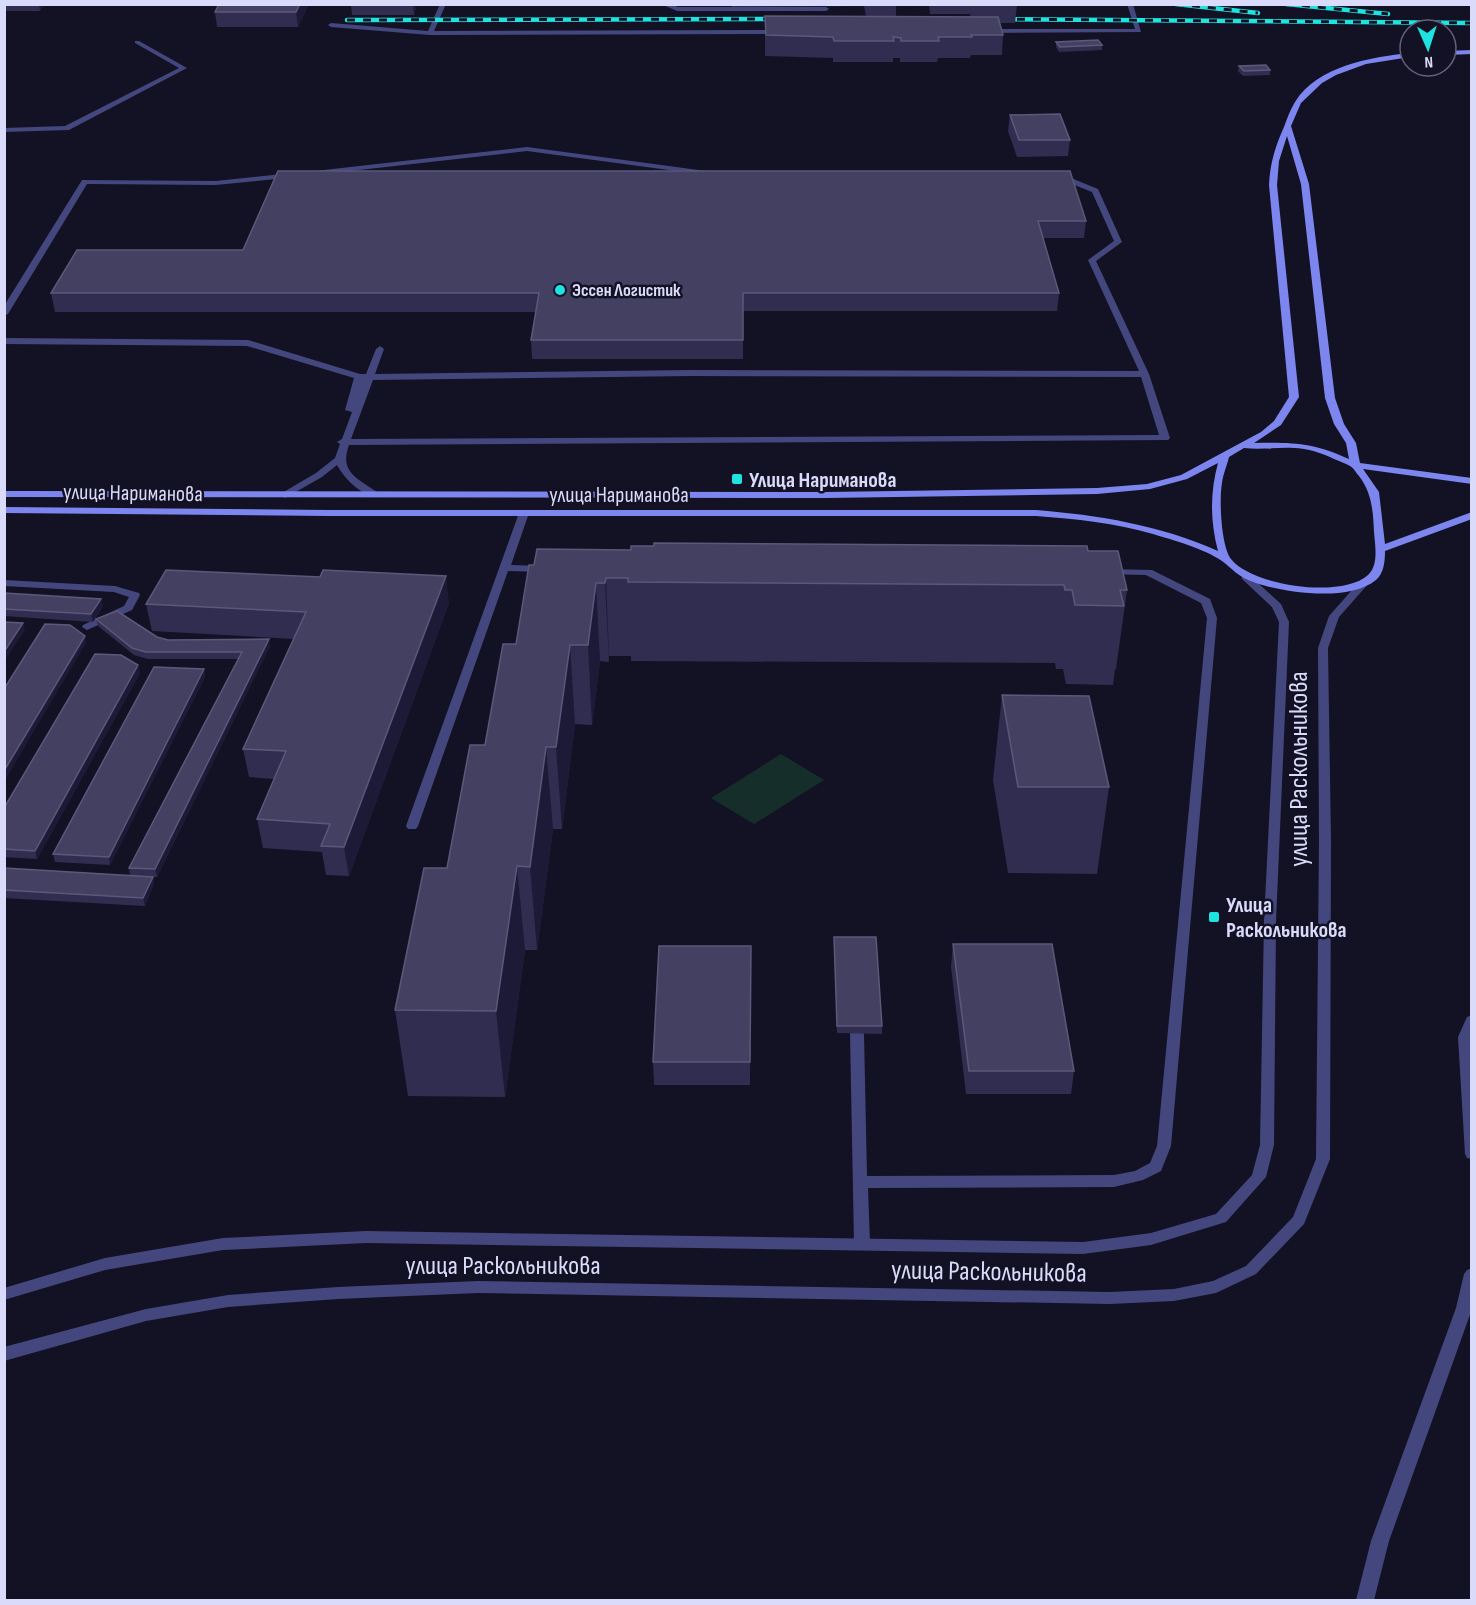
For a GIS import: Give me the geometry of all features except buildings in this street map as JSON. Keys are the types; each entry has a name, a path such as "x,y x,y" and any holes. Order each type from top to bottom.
{"main road":[{"path":"1288,126 1305,184 1330,398 1339,424 1351,444 1356,465 1374,492 1380,549 1379,568 1373,578 1348,588 1306,591 1285,589 1246,578 1226,559 1217,510 1217,485 1224,458 1278,423 1294,397 1273,184 1274,155 1299,101 1315,86 1332,75 1381,58 1398,56"},
{"path":"1239,447 1297,445 1329,453 1356,465 1472,481"},
{"name":"улица Нариманова","path":"4,494 814,495 1097,491 1147,487 1184,477 1224,458"},
{"name":"улица Нариманова","path":"4,510 524,513 950,512 1069,515 1143,528 1201,547 1226,559"},
{"path":"1380,549 1472,516"}],"street":[{"path":"430,33 443,4"},
{"path":"664,4 677,9 826,9"},
{"path":"973,31 1139,31 1130,4"},
{"path":"332,25 430,33 784,32"},
{"path":"4,130 66,128 184,68 138,42"},
{"path":"308,173 526,149 711,173"},
{"path":"4,314 85,182 216,183 297,175"},
{"path":"342,442 1165,438 1145,374 1092,260 1118,242 1095,191 1068,180 1044,180"},
{"path":"4,341 248,343 359,377 692,373 1145,374"},
{"path":"285,495 319,476 339,459 381,349"},
{"path":"359,377 339,459 348,475 374,494"},
{"path":"412,826 524,513"},
{"path":"504,568 563,569"},
{"path":"860,1182 1114,1180 1138,1176 1156,1167 1164,1146 1212,618 1206,601 1148,573 1101,572"},
{"name":"улица Раскольникова","path":"4,1294 105,1264 235,1244 366,1237 1083,1248 1151,1239 1221,1218 1259,1177 1268,1145 1271,910 1284,622 1277,606 1246,578"},
{"name":"улица Раскольникова","path":"4,1354 146,1315 228,1301 338,1293 478,1287 1110,1298 1174,1294 1216,1287 1251,1270 1299,1220 1323,1160 1325,841 1323,648 1334,616 1364,582"},
{"path":"4,583 115,589 135,594 128,608 87,627"},
{"path":"1472,1020 1465,1037 1472,1154"},
{"path":"857,1034 862,1243"},
{"path":"1365,1600 1380,1541 1464,1308 1472,1274"}],"green space":[{"path":"781,754 824,780 754,824 711,798"}],"railway":[{"path":"1176,4 1258,13"},
{"path":"1286,4 1388,14"},
{"path":"347,20 782,19"},
{"path":"1001,19 1472,23"}],"place":[{"name":"Эссен Логистик","path":"560,290"},
{"name":"Улица Нариманова","path":"737,479"},
{"name":"Улица Раскольникова","path":"1214,917"}]}
